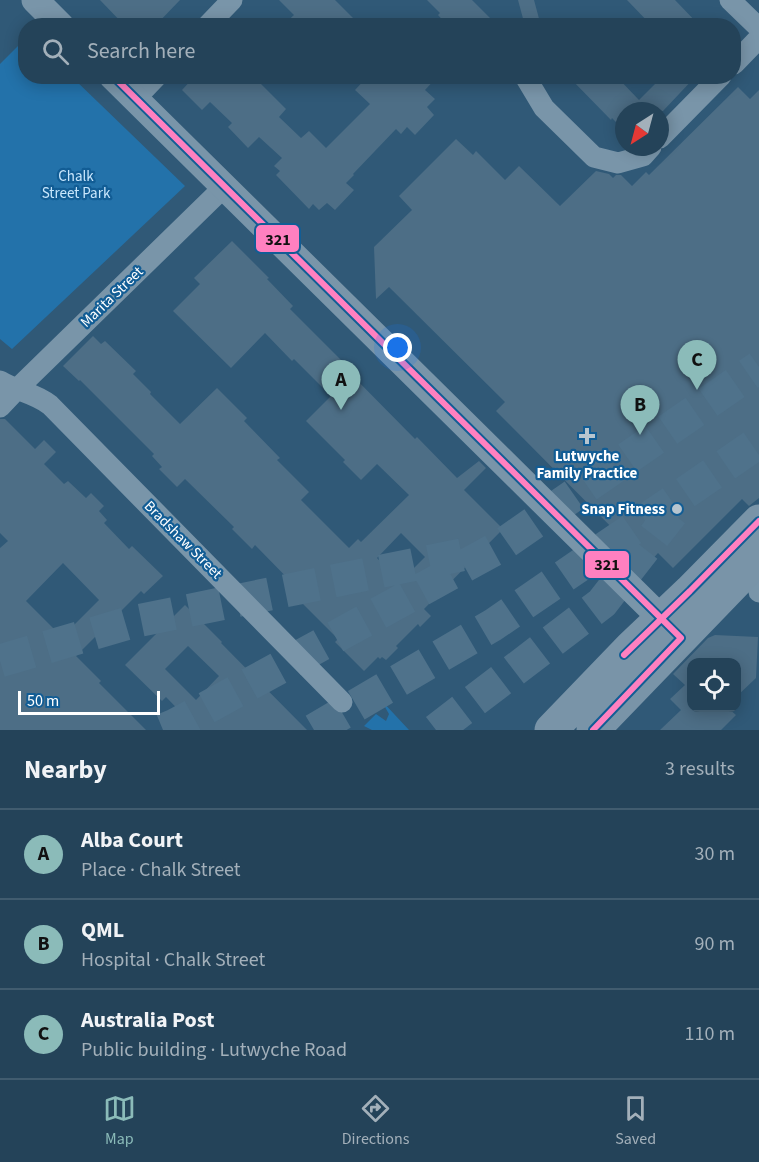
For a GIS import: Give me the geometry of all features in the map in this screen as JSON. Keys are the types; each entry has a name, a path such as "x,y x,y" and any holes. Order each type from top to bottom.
{"highway":[{"path":"593,730 671,628 759,520"},
{"path":"551,730 631,648 671,628 758,559"}],"street":[{"path":"35,0 53,18"},
{"path":"215,18 232,0"},
{"path":"730,0 759,28"},
{"path":"741,57 759,39"},
{"path":"120,84 671,628"},
{"path":"135,99 149,84"},
{"path":"530,84 544,108 594,156 618,163 643,156"},
{"path":"669,129 713,84"},
{"name":"Marita Street","path":"0,407 8,385 224,187"},
{"name":"Bradshaw Street","path":"8,385 36,396 50,405 342,702"},
{"path":"758,559 759,592"}],"green space":[{"name":"Chalk Street Park","path":"18,46 18,84 79,84 185,186 12,349 0,339 0,64"},
{"path":"381,700 409,730 372,730 364,726 376,714 386,721 389,714"}],"building":[{"path":"100,0 180,0 163,18 117,18"},
{"path":"279,0 335,0 353,18 291,18 294,15"},
{"path":"427,0 472,0 490,18 441,18 438,15 440,13"},
{"path":"518,0 534,0 539,18 523,18"},
{"path":"627,0 675,0 692,18 644,18"},
{"path":"188,84 261,84 286,109 279,117 301,138 309,131 326,148 370,104 355,90 361,84 431,84 425,90 435,99 427,107 434,115 415,135 407,127 401,134 396,129 346,183 354,190 335,210 327,203 319,210 313,204 309,209 276,175 280,171 274,166 282,158 259,137 248,148 228,127 232,123 210,102 202,110 182,90"},
{"path":"576,84 624,84 639,100 655,84 688,84 669,105 669,102 615,102 615,121 612,118 611,120"},
{"path":"738,87 750,99 759,90 759,498 749,506 742,499 673,568 658,553 648,564 496,411 505,402 389,287 376,299 374,247 412,210 399,196 456,139 473,155 476,151 505,180 519,166 560,206 596,171 609,174 613,178 621,175 632,186 646,172 649,175"},
{"path":"232,241 269,278 267,279 293,306 290,309 344,363 342,365 457,478 479,461 486,468 464,490 503,529 424,609 431,616 420,627 418,624 396,646 398,648 386,660 378,657 364,671 335,642 338,639 298,599 303,594 255,545 252,549 232,529 234,527 185,479 177,487 159,469 162,467 152,456 154,454 63,366 93,336 101,344 105,341 136,371 133,374 180,424 217,388 247,418 244,421 280,458 277,460 309,492 301,500 349,548 358,539 361,542 409,495 377,464 361,480 343,462 345,460 306,421 331,396 265,333 231,368 173,311 200,284 194,278","holes":["401,533 425,557 400,582 377,558"]},
{"path":"0,419 5,419 35,449 44,440 56,452 44,464 64,484 68,481 86,498 91,493 104,506 99,511 107,520 104,523 129,549 132,546 163,576 144,594 141,591 76,656 101,681 99,683 146,730 0,730 0,548 8,541 0,533","holes":["63,563 99,600 62,637 26,601"]},
{"path":"185,605 307,730 198,730 166,697 162,701 125,665","holes":["188,646 219,676 196,700 165,669"]},
{"path":"715,635 758,637 756,678 741,692 741,658 689,658 708,638"},
{"path":"687,660 687,712 733,712 736,715 721,730 660,730 681,710 670,699 685,685 673,674"}],"tunnel":[{"path":"163,730 499,547 759,367"},
{"path":"314,730 493,625 759,442"},
{"path":"436,730 602,603 672,513"},
{"path":"0,661 132,622 466,554"}],"transit line":[{"name":"321","path":"121,84 681,638 593,730"},
{"name":"321","path":"624,655 759,521"}],"place":[{"name":"Australia Post","path":"697,390"},
{"name":"Alba Court","path":"341,410"},
{"name":"QML","path":"640,435"},
{"name":"Lutwyche Family Practice","path":"587,436"},
{"name":"Snap Fitness","path":"677,509"}]}
